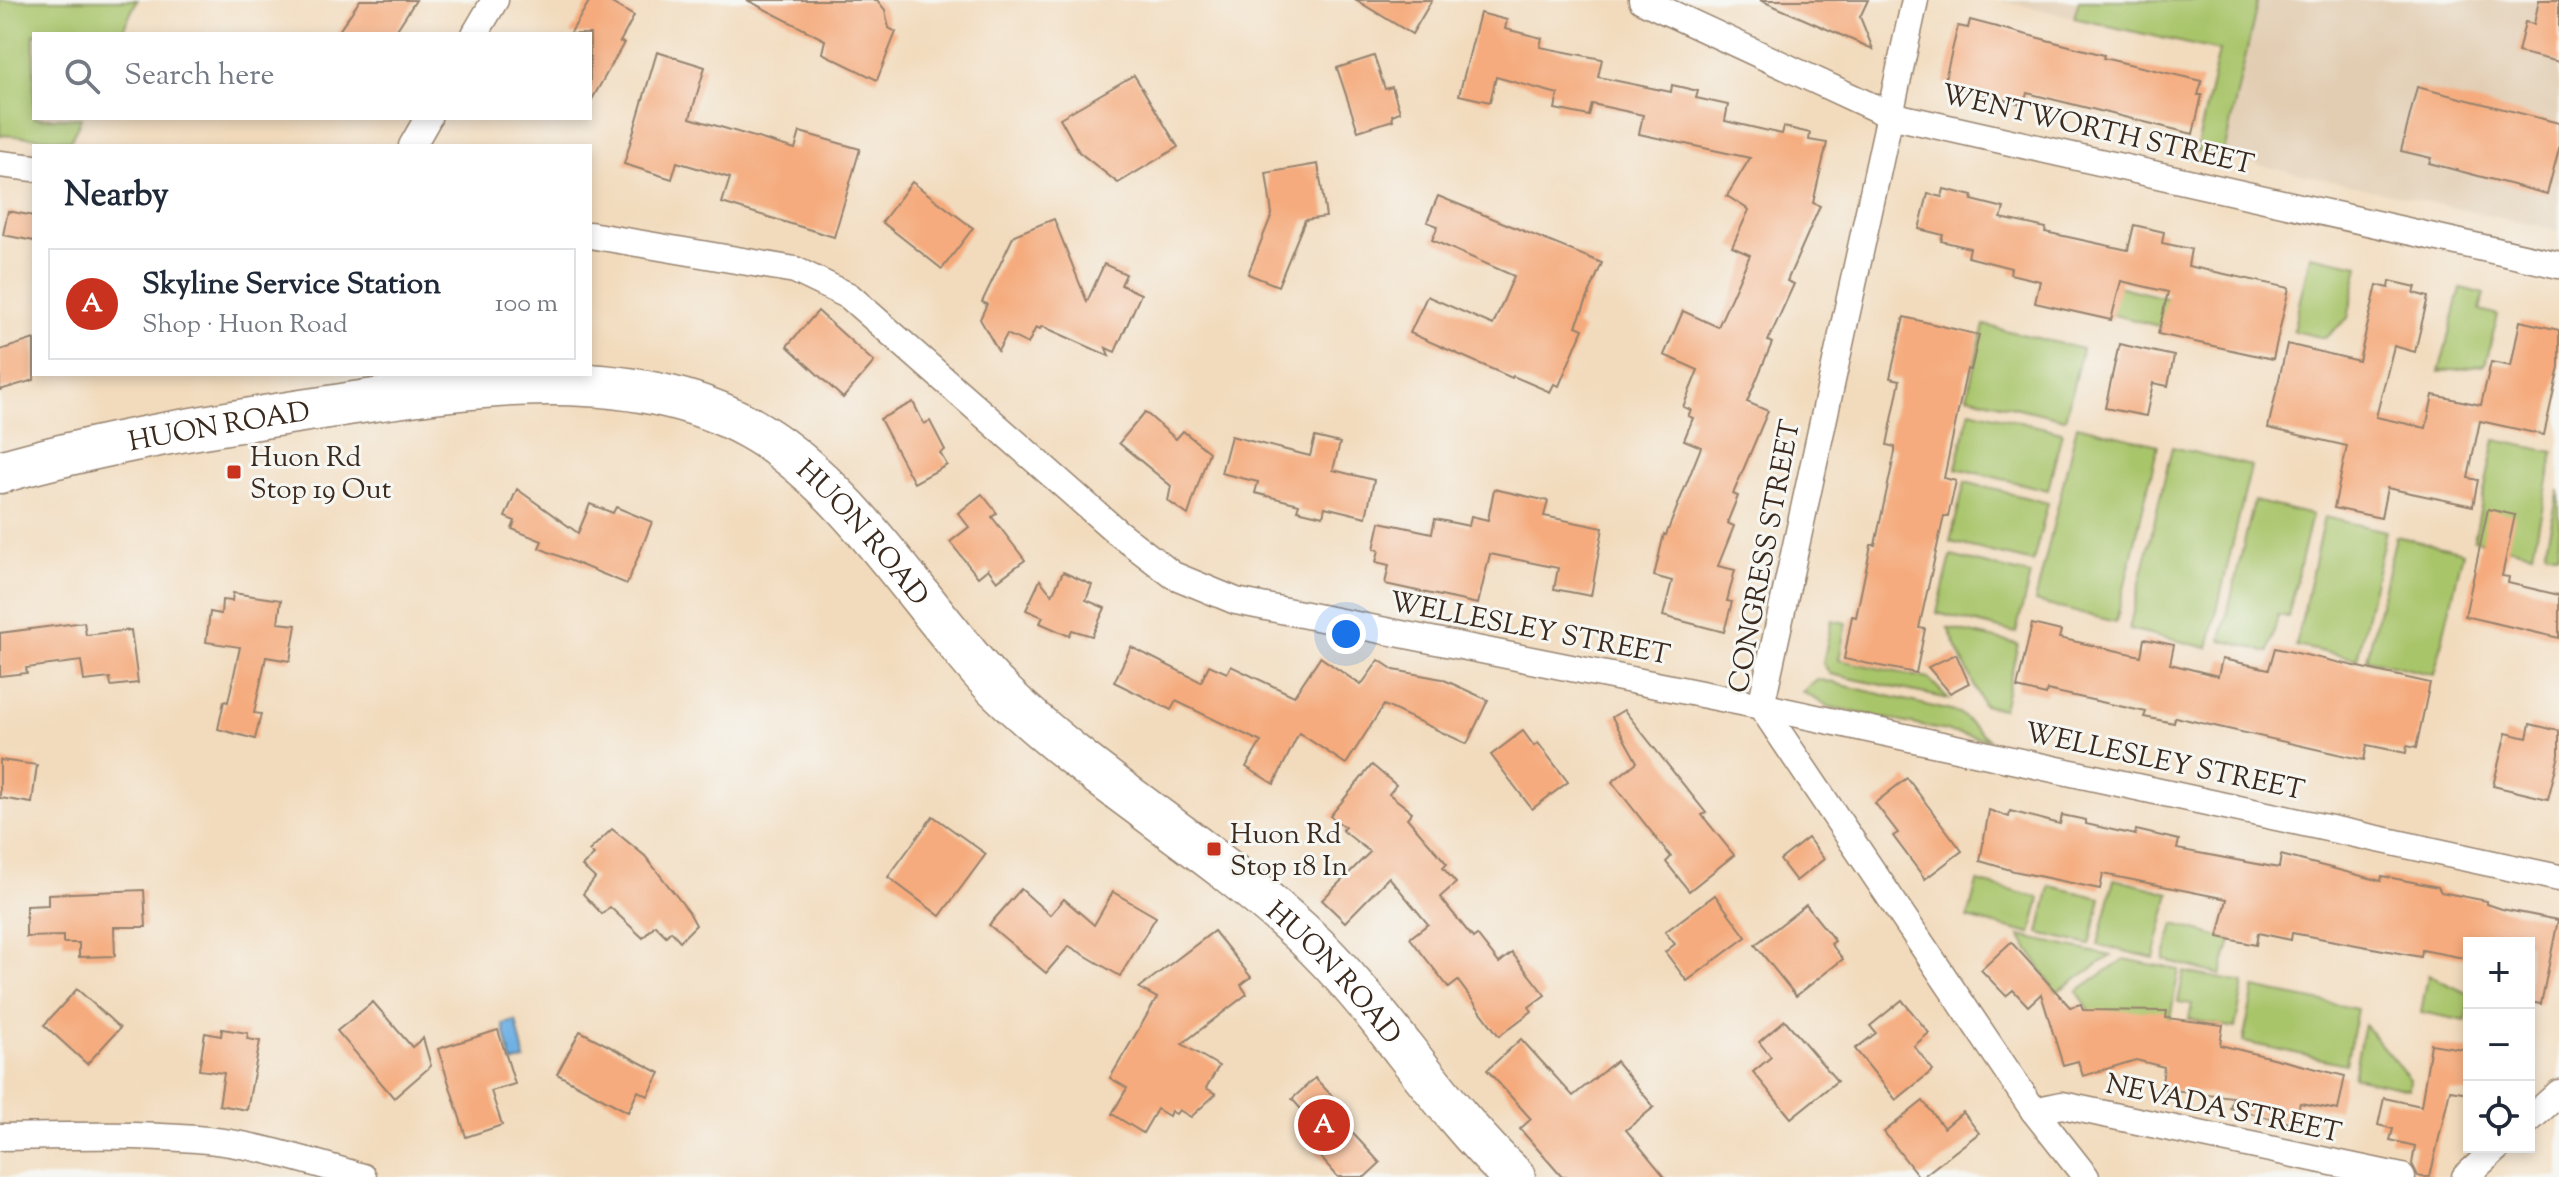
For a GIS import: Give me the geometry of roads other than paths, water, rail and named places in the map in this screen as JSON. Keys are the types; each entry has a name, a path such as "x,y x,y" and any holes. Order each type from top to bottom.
{"main road":[{"name":"HUON ROAD","path":"0,472 197,427 392,397 509,386 571,383 614,387 669,396 726,415 762,435 791,457 841,505 903,574 995,686 1037,726 1259,896 1304,935 1348,980 1470,1132 1514,1177"}],"street":[{"path":"476,32 495,0"},
{"name":"WENTWORTH STREET","path":"1642,0 1890,115 2559,265"},
{"name":"CONGRESS STREET","path":"1915,0 1761,706 2034,1111 2086,1177"},
{"path":"413,144 427,120"},
{"path":"0,164 32,168"},
{"name":"WELLESLEY STREET","path":"592,235 795,270 849,296 1117,532 1173,575 1236,601 1761,706 2559,878"},
{"path":"2535,1115 2559,1093"},
{"name":"NEVADA STREET","path":"2034,1111 2062,1105 2402,1177"},
{"path":"0,1137 198,1139 280,1152 363,1177"},
{"path":"2465,1177 2491,1153"}],"water":[{"path":"516,1021 525,1060 512,1063 503,1024"}],"place":[{"name":"Huon Rd Stop 19 Out","path":"234,472"},
{"name":"Huon Rd Stop 18 In","path":"1214,849"},
{"name":"Skyline Service Station","path":"1324,1125"}]}
